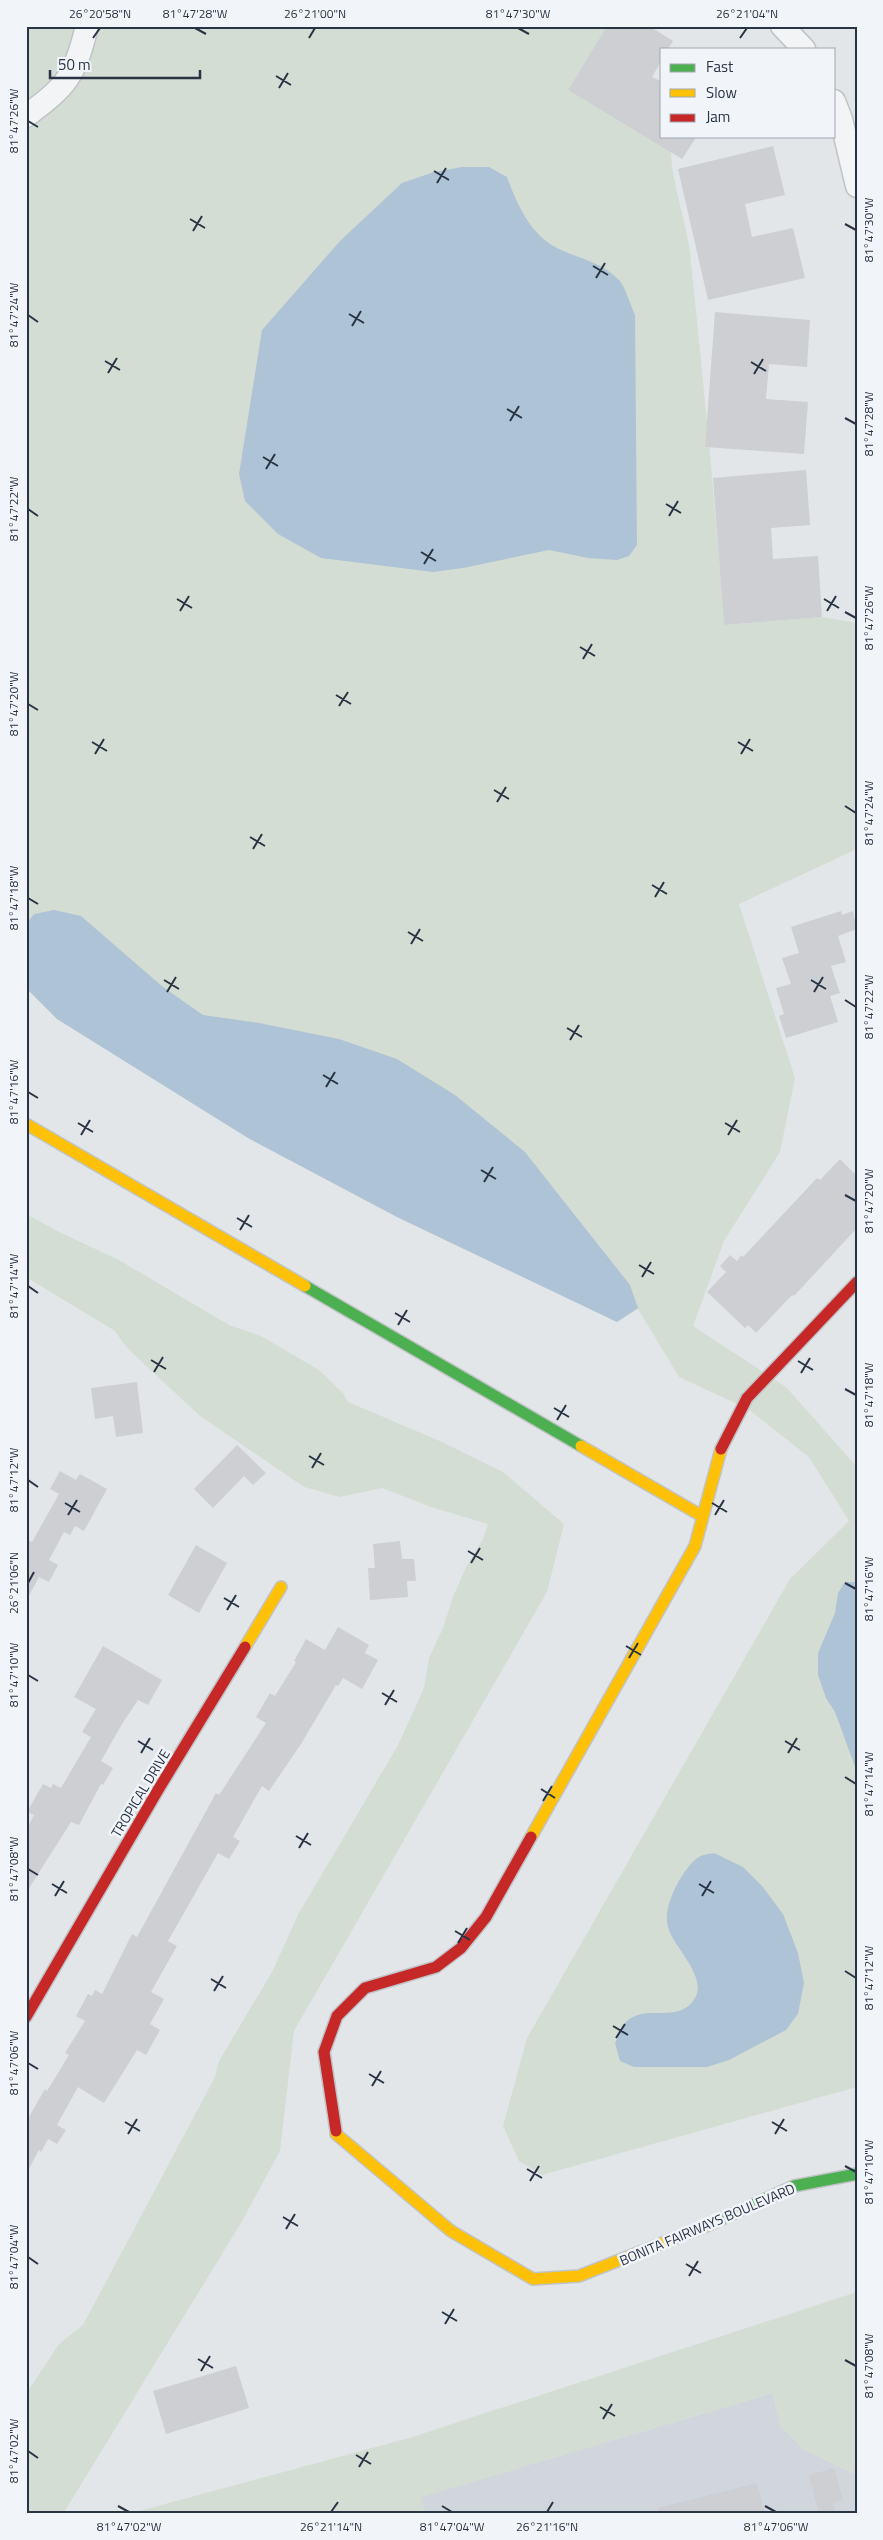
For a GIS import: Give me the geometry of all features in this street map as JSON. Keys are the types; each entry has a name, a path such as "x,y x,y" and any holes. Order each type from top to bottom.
{"street":[{"path":"26,116 57,93 71,74 80,56 88,26"},
{"path":"782,26 803,48"},
{"path":"836,106 841,119 857,186"},
{"path":"26,1124 702,1516"},
{"name":"BONITA FAIRWAYS BOULEVARD","path":"857,1282 747,1398 720,1451 695,1546 486,1917 461,1948 436,1967 365,1988 338,2016 324,2052 336,2134 451,2231 533,2279 579,2276 688,2235 794,2186 857,2174"},
{"name":"TROPICAL DRIVE","path":"26,2017 158,1790 281,1587"}],"shaded area":[{"path":"26,26 607,26 568,90 671,152 674,177 690,253 724,625 822,617 857,623 857,849 739,904 795,1078 780,1152 724,1241 693,1326 786,1387 857,1467 857,2087 542,2175 519,2161 503,2126 527,2038 790,1579 849,1521 809,1457 748,1409 679,1377 638,1309 617,1322 397,1217 248,1138 57,1019 26,988"},
{"path":"26,1214 119,1260 229,1325 261,1336 319,1370 343,1393 348,1402 440,1441 503,1472 564,1524 547,1592 294,2031 280,2151 241,2223 63,2514 26,2514 26,2394 59,2344 83,2325 215,2077 219,2061 272,1972 299,1913 397,1747 424,1688 429,1658 443,1628 453,1597 466,1567 483,1539 488,1524 434,1508 382,1488 340,1497 304,1487 200,1416 127,1348 115,1331 26,1277"},
{"path":"857,2292 857,2475 803,2449 780,2425 773,2393 421,2497 426,2514 128,2514 409,2438"},
{"path":"773,2393 780,2425 803,2449 857,2475 857,2514 426,2514 420,2497"}],"water":[{"path":"462,167 489,167 507,177 520,208 539,235 557,248 605,269 619,280 626,292 635,315 637,545 629,556 617,560 588,558 549,550 463,568 433,572 321,558 278,534 245,501 239,474 262,330 340,241 402,183 434,172"},
{"path":"54,910 81,916 163,987 203,1015 259,1023 339,1039 397,1059 455,1095 525,1152 630,1285 638,1308 617,1322 397,1217 248,1138 57,1019 26,988 26,924 34,914"},
{"path":"845,1582 857,1582 857,1772 835,1712 826,1698 818,1675 818,1653 835,1613 838,1593"},
{"path":"714,1853 743,1867 762,1886 783,1914 798,1953 804,1983 798,2014 786,2030 729,2060 707,2067 634,2067 620,2061 615,2043 625,2023 633,2017 643,2014 681,2010 689,2005 696,1996 698,1988 693,1970 668,1927 668,1910 674,1890 684,1872 696,1859"}],"building":[{"path":"607,26 649,26 673,41 669,48 660,48 660,63 652,77 660,81 660,138 696,138 682,159 568,90"},
{"path":"773,146 785,195 745,204 752,237 793,228 805,278 708,300 678,169"},
{"path":"715,312 810,320 807,367 769,364 766,399 808,402 804,454 705,447"},
{"path":"806,470 810,525 771,528 773,559 818,556 822,617 724,625 713,478"},
{"path":"841,911 842,915 853,911 857,929 838,936 846,962 831,966 840,993 830,996 838,1022 786,1038 779,1016 784,1014 776,988 791,984 782,958 799,953 791,927"},
{"path":"840,1159 857,1176 857,1228 794,1296 792,1295 756,1333 748,1325 745,1328 707,1292 726,1272 720,1266 730,1255 737,1261 741,1255 743,1257 817,1178 820,1180"},
{"path":"137,1382 143,1433 116,1437 113,1416 95,1419 91,1388"},
{"path":"237,1445 266,1473 253,1485 244,1476 213,1508 194,1489"},
{"path":"60,1471 76,1480 80,1474 107,1489 84,1531 75,1526 70,1535 64,1532 49,1560 58,1565 49,1582 39,1577 26,1601 26,1539 32,1542 59,1494 50,1489"},
{"path":"400,1541 402,1559 414,1559 416,1581 407,1581 408,1597 370,1600 368,1568 375,1568 373,1544"},
{"path":"196,1545 227,1563 199,1613 168,1595"},
{"path":"338,1627 369,1645 365,1653 378,1660 362,1689 343,1678 338,1686 336,1685 301,1744 269,1791 262,1786 233,1837 240,1841 229,1859 218,1853 168,1941 177,1946 151,1992 164,1999 150,2024 160,2030 146,2055 137,2050 104,2103 78,2087 57,2125 66,2130 57,2144 48,2139 41,2152 39,2150 26,2174 26,2122 45,2089 47,2091 69,2055 65,2053 85,2021 76,2016 88,1994 92,1996 95,1990 102,1994 132,1934 137,1937 216,1793 219,1795 266,1723 256,1717 270,1693 275,1696 296,1662 294,1661 306,1639 325,1650"},
{"path":"103,1646 162,1680 148,1705 138,1700 122,1724 101,1761 113,1768 103,1785 101,1784 79,1825 71,1822 26,1893 26,1830 34,1815 27,1812 43,1784 51,1788 53,1784 61,1788 91,1737 82,1732 96,1709 74,1697"},
{"path":"236,2366 249,2408 166,2434 153,2391"},
{"path":"834,2468 843,2500 833,2503 836,2514 819,2514 809,2475"},
{"path":"757,2483 765,2514 658,2514 658,2508"}],"traffic: fast":[{"path":"305,1286 581,1446"},
{"path":"711,2224 794,2186 857,2174"}],"traffic: slow":[{"path":"26,1124 305,1286"},
{"path":"581,1446 702,1516"},
{"path":"531,1837 695,1546 721,1449"},
{"path":"245,1647 281,1587"},
{"path":"336,2131 336,2134 451,2231 533,2279 579,2276 711,2224"}],"traffic: jam":[{"path":"721,1449 747,1398 857,1282"},
{"path":"26,2017 158,1790 245,1647"},
{"path":"336,2131 324,2052 337,2016 365,1988 436,1967 461,1948 486,1917 531,1837"}]}
